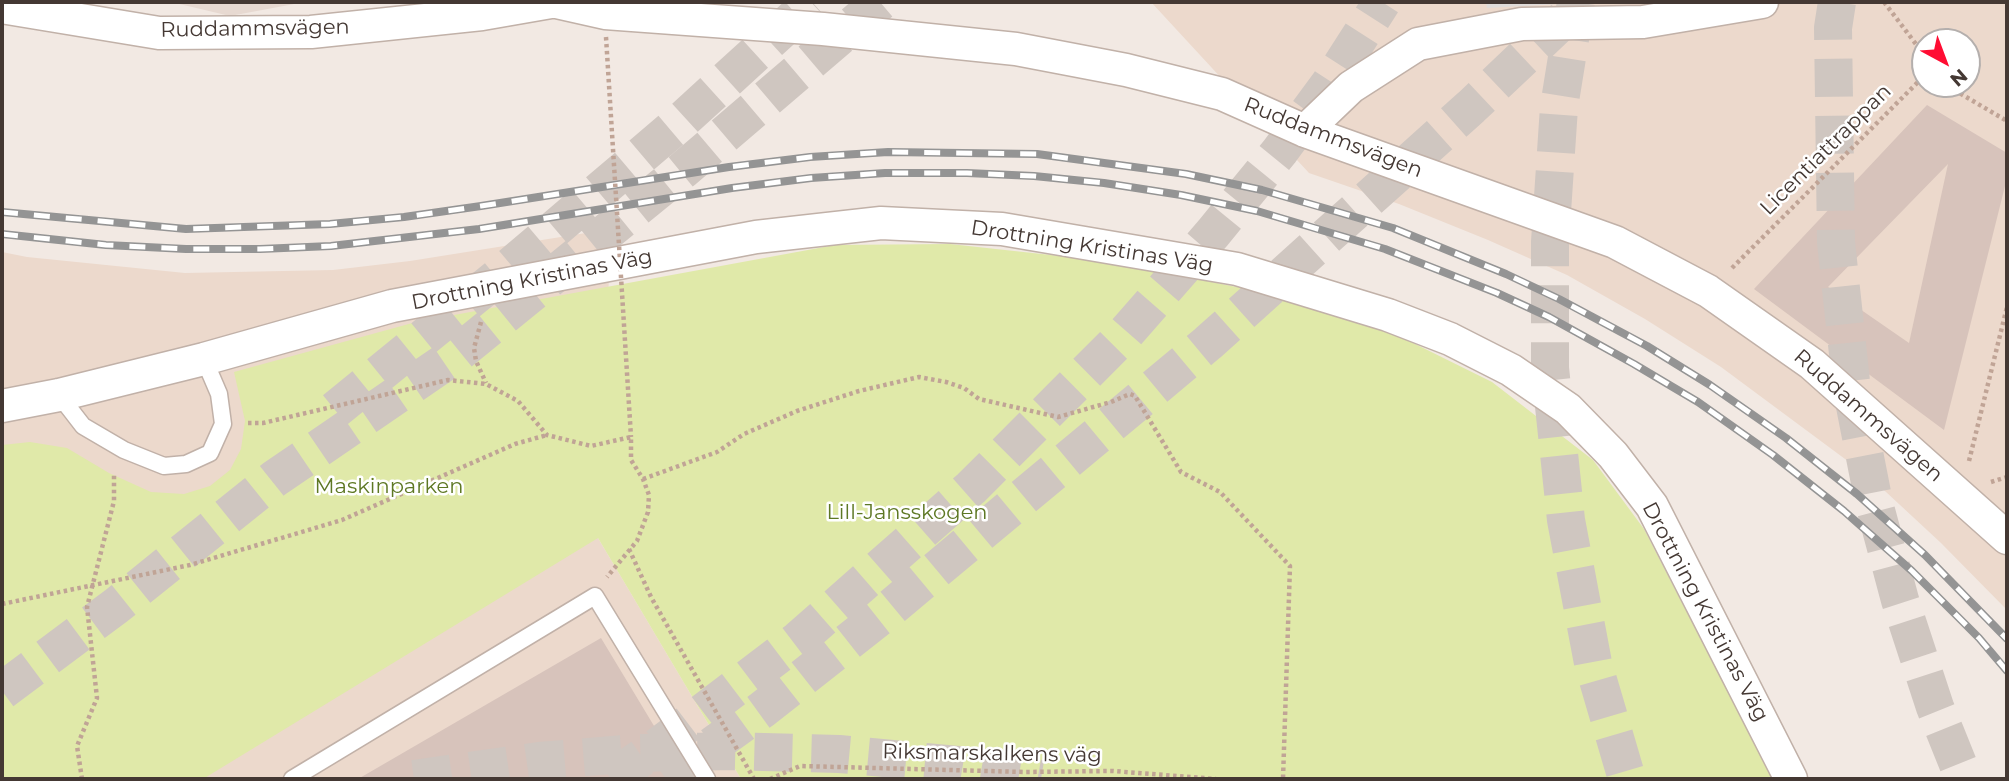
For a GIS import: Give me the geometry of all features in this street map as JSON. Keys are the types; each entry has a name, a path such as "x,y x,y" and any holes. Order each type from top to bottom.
{"street":[{"name":"Ruddammsvägen","path":"19,7 159,33 311,32 482,14 553,2 606,13 823,29 1016,49 1126,70 1222,94 1305,131 1615,242 1708,291 1812,364 2007,538"},
{"path":"1305,131 1350,87 1418,44 1522,24 1643,22 1762,2"},
{"name":"Drottning Kristinas Väg","path":"2,406 59,395 204,359 392,306 756,237 881,223 1002,229 1237,269 1388,314 1450,339 1511,370 1568,409 1613,455 1652,506 1791,779"}],"lane":[{"path":"59,395 83,426 124,450 163,466 186,464 209,453 223,424 219,394 204,359"},
{"path":"292,779 595,596 707,779"}],"path":[{"path":"1884,2 1911,38"},
{"path":"595,596 636,541 648,512 649,495 631,460 606,37"},
{"name":"Licentiattrappan","path":"1751,248 1911,89"},
{"path":"1968,98 2007,121"},
{"path":"1969,463 2007,307"},
{"path":"486,384 476,361 474,348 480,323 487,314"},
{"path":"643,479 717,452 744,434 797,411 859,391 919,377 964,388 979,399 1058,417 1130,394 1135,396 1181,472 1220,492 1290,566 1283,779"},
{"path":"223,424 263,422 448,380 486,384 519,401 547,435"},
{"path":"2,604 190,565 342,520 514,444 547,435 591,446 631,437"},
{"path":"82,779 77,746 97,698 87,607 114,500 114,466 124,450"},
{"path":"629,549 651,597 754,779"},
{"name":"Riksmarskalkens väg","path":"770,779 800,766 988,772 1113,771 1216,779"},
{"path":"983,779 988,772"}],"shaded area":[{"path":"171,2 305,2 230,16"},
{"path":"1151,2 2007,2 2007,610 1941,543 1872,479 1721,367 1645,319 1567,275 1399,204 1309,173"},
{"path":"1486,2 1597,2 1487,8"},
{"path":"611,229 598,538 741,779 2,779 2,252 27,257 185,273 333,270 410,261"}],"green space":[{"name":"Lill-Jansskogen","path":"950,244 1106,261 1257,291 1397,335 1492,382 1593,460 1644,529 1773,779 741,779 598,538 203,779 2,779 2,445 30,442 67,448 109,473 151,492 184,494 210,486 230,470 241,449 245,421 234,372 416,322 835,245"}],"building":[{"path":"1927,105 2007,153 2007,178 1944,430 1754,289","holes":["1948,164 1909,343 1828,287"]},
{"path":"601,638 686,779 358,779"}],"tunnel":[{"path":"335,410 498,277 677,125 812,2"},
{"path":"2,691 116,606 274,479 457,354 683,170 880,2"},
{"path":"611,779 798,640 971,488 1125,334 1280,151 1330,83 1382,2"},
{"path":"1576,2 1559,107 1550,242 1550,368 1566,520 1593,663 1627,779"},
{"path":"666,779 763,709 881,616 1208,343 1471,107 1582,2"},
{"path":"1837,2 1833,28 1836,242 1852,391 1874,503 1900,600 1935,707 1964,779"},
{"path":"414,779 539,761 637,753 730,751 839,754 958,765 1041,779"}],"railway":[{"path":"2,212 186,229 330,224 404,217 729,167 810,157 888,152 1037,154 1186,174 1262,190 1393,228 1506,274 1647,346 1710,385 1786,438 1857,494 1925,555 2007,639"},
{"path":"2,234 106,245 186,249 331,246 479,229 732,188 811,178 885,173 1034,176 1104,183 1257,211 1385,249 1497,293 1549,317 1698,402 1773,455 1844,511 1912,571 1979,638 2007,671"}],"park label":[{"name":"Maskinparken","path":"389,487"}]}
